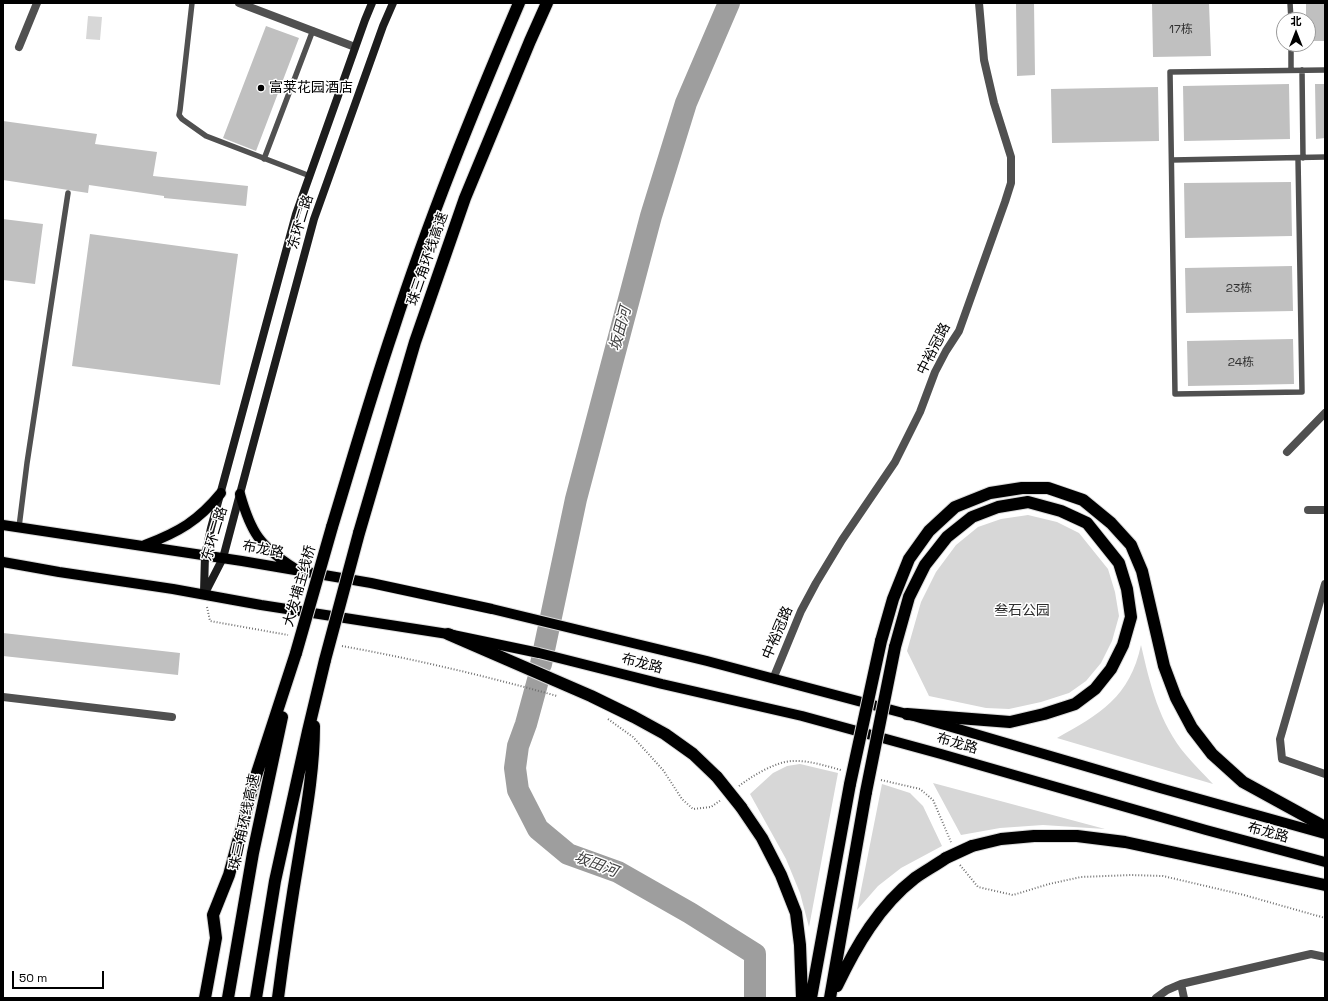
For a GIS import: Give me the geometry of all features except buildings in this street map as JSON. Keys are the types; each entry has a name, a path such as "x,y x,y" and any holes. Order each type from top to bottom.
{"highway":[{"name":"珠三角环线高速","path":"332,527 393,330 435,210 519,3"},
{"name":"珠三角环线高速","path":"314,706 359,533 415,342 465,198 547,3"},
{"path":"811,998 850,784 881,641 893,599 909,559 929,531 956,506 990,492 1022,488 1048,488 1083,500 1111,523 1131,545 1142,571 1164,666 1176,698 1192,728 1212,754 1243,782 1325,827"},
{"path":"831,998 866,792 895,647 909,597 925,565 947,537 972,517 998,506 1028,502 1061,511 1087,523 1119,563 1127,589 1131,617 1123,645 1111,669 1095,690 1075,704 1044,714 1010,722 907,714"},
{"name":"大发埔主线桥","path":"296,653 332,527"},
{"path":"448,634 634,716 665,734 693,754 717,777 741,807 762,838 782,874 796,913 800,945 802,998"},
{"name":"珠三角环线高速","path":"228,998 253,853 296,653"},
{"path":"205,998 216,938 213,915 229,874 254,782 296,653"},
{"path":"256,998 275,881 314,706"},
{"path":"278,998 314,753 314,706"},
{"path":"831,998 850,957 870,925 891,901 915,879 946,858 972,846 1000,839 1034,836 1077,836 1125,842 1325,885"}],"main road":[{"name":"东环二路","path":"204,595 205,555 296,214 355,46 372,3"},
{"name":"东环二路","path":"204,595 224,558 314,219 383,26 393,3"},
{"path":"144,545 177,532 193,521 209,508 221,492"},
{"path":"240,494 246,516 255,533 266,548 297,570"},
{"name":"布龙路","path":"3,525 144,545 297,570 371,583 516,615 907,714 1160,788 1325,834"},
{"path":"3,562 448,634"},
{"name":"布龙路","path":"448,634 802,716 1325,862"}],"street":[{"path":"19,47 38,3"},
{"path":"240,3 355,46"},
{"name":"中裕冠路","path":"773,679 801,611 816,583 842,540 902,450 946,351 959,332 1011,183 1011,157 994,103 984,60 979,3"},
{"path":"1287,452 1321,422 1325,413"},
{"path":"1308,510 1325,510"},
{"path":"1325,584 1280,739 1282,759 1325,774"},
{"path":"3,697 172,716"},
{"path":"1156,998 1167,990 1181,984 1311,954 1325,957"},
{"path":"1181,984 1184,998"}],"lane":[{"path":"192,3 179,115 186,124 206,136 310,176"},
{"path":"264,159 313,30"},
{"path":"1291,52 1291,70"},
{"path":"1302,70 1302,392 1176,394 1170,72 1291,70 1302,70 1325,70"},
{"path":"1172,160 1325,157"},
{"path":"19,527 27,463 68,193"}],"path":[{"path":"204,595 210,621 294,637"},
{"path":"340,645 401,657 558,696"},
{"path":"605,716 634,737 663,770 682,799 693,809 711,808 723,799"},
{"path":"735,790 752,776 770,767 792,761 815,764 844,771"},
{"path":"881,780 920,789 933,800 953,846"},
{"path":"958,860 961,867 978,887 1013,895 1049,884 1081,877 1131,874 1163,876 1244,895 1325,918"}],"green space":[{"path":"88,16 102,17 100,40 86,39"},
{"name":"叁石公园","path":"1028,515 1057,522 1079,533 1108,569 1115,592 1119,616 1112,641 1101,663 1086,681 1069,693 1041,702 1009,709 986,708 929,696 907,651 921,602 936,572 956,545 978,527 1001,519"},
{"path":"1141,645 1152,689 1169,730 1186,755 1213,784 1057,738 1100,712 1121,691 1136,663"},
{"path":"800,764 838,773 809,927 800,893 786,859 750,794 773,773 787,766"},
{"path":"933,783 1105,829 1043,825 1000,828 961,835"},
{"path":"882,784 910,793 923,806 942,846 901,868 878,886 857,910"}],"waterway":[{"name":"坂田河","path":"541,664 576,499 651,216 686,103 729,3"},
{"name":"坂田河","path":"538,680 526,724 518,746 515,768 518,790 538,829 568,854 618,872 690,913 755,954 755,998"}],"place":[{"name":"富莱花园酒店","path":"261,88"}]}
